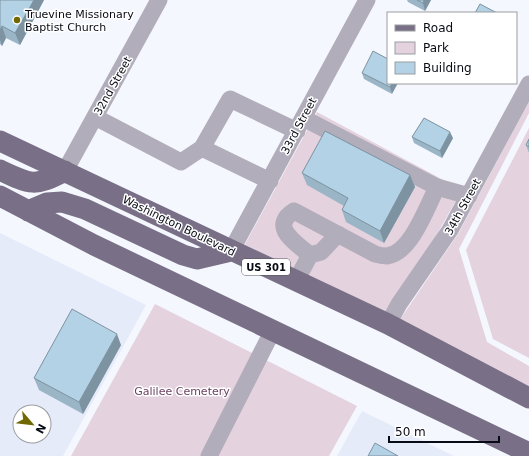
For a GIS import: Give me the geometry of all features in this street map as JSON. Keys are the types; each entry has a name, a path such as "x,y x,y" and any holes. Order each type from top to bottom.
{"main road":[{"name":"Washington Boulevard","path":"0,141 388,324 529,398"},
{"path":"0,170 32,184 44,182 65,171"},
{"path":"0,196 94,245 529,453"},
{"path":"28,211 47,203 62,202 85,210 183,255 196,259 231,251"}],"street":[{"name":"32nd Street","path":"65,171 160,0"},
{"name":"33rd Street","path":"231,251 367,0"},
{"name":"34th Street","path":"388,324 399,304 436,253 469,196 529,84"},
{"path":"95,117 181,162 202,148 230,99 300,124 438,187 469,196"},
{"path":"202,148 270,181"},
{"path":"310,255 285,234 283,225 287,215 294,210 375,254 387,256 398,251 409,242 438,187"},
{"path":"296,281 310,255 321,252 338,234"},
{"path":"209,456 273,330"}],"shaded area":[{"path":"0,233 146,305 63,456 0,456"},
{"path":"362,411 454,456 337,456"}],"green space":[{"path":"529,102 529,113 459,249 487,342 529,366 529,390 399,321 458,234"},
{"path":"317,112 462,190 429,248 384,314 243,248"},
{"path":"529,128 529,358 493,339 466,250"},
{"name":"Galilee Cemetery","path":"155,304 357,406 329,456 71,456"}],"building":[{"path":"0,0 34,0 15,33 2,26 0,30"},
{"path":"417,0 424,0 423,3"},
{"path":"480,4 495,12 476,12"},
{"path":"373,51 387,58 387,84 392,84 390,87 362,73"},
{"path":"424,118 450,132 440,151 412,137"},
{"path":"325,131 410,175 380,231 342,210 348,198 302,173"},
{"path":"529,139 529,147 526,145"},
{"path":"72,309 117,334 79,402 34,378"},
{"path":"375,443 398,456 368,456"}],"place":[{"name":"Truevine Missionary Baptist Church","path":"17,20"}]}
